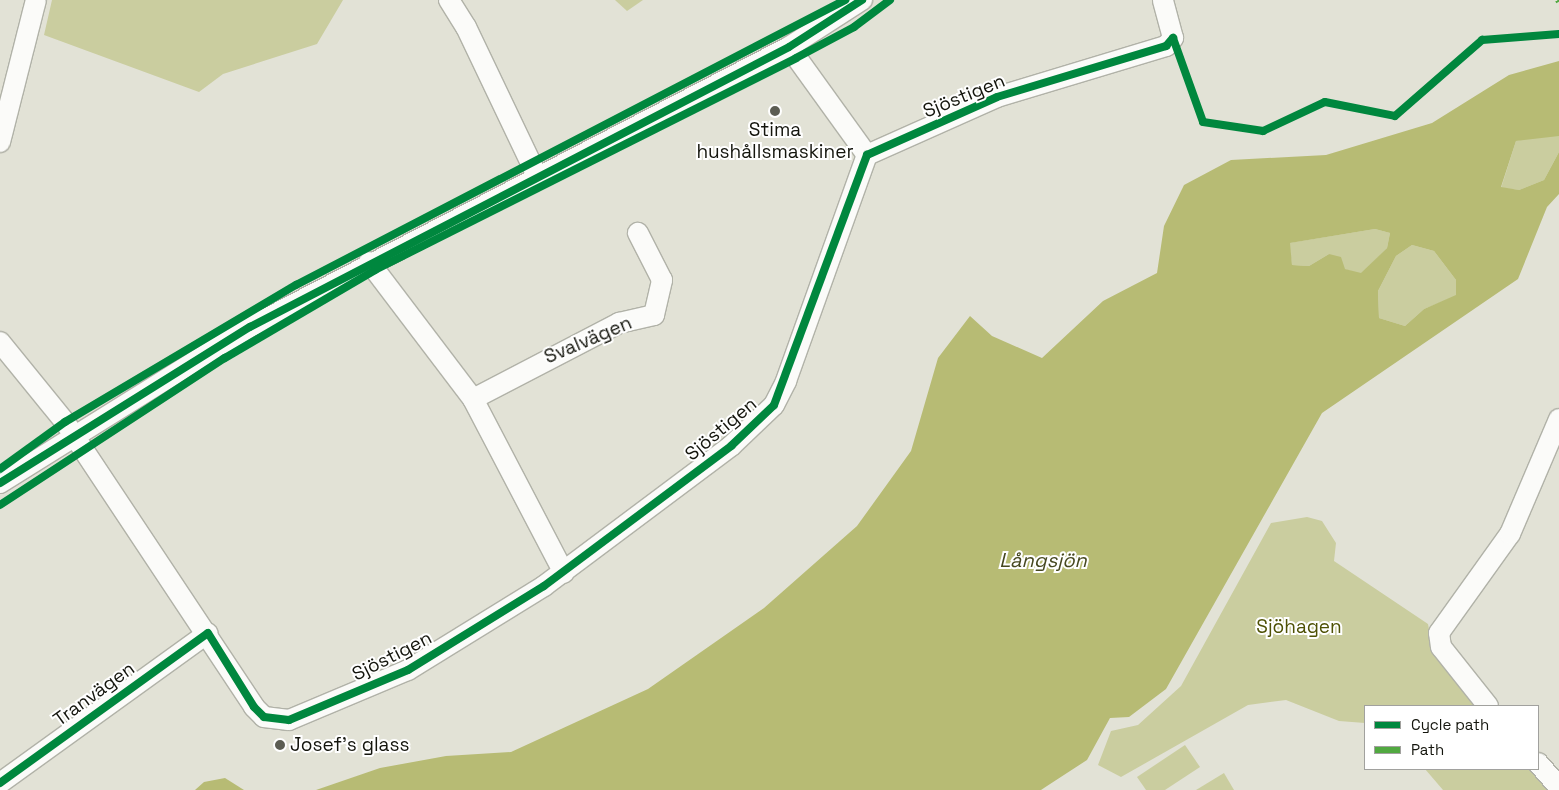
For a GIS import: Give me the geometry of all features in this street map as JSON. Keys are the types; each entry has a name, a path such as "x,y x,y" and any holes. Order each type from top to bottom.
{"street":[{"path":"0,142 36,0"},
{"path":"449,0 537,176"},
{"path":"0,483 250,327 369,262 789,47 862,0"},
{"name":"Sjöstigen","path":"0,342 52,403 72,438 208,634 254,707 269,718 289,720 408,670 564,573 731,446 774,405 867,155 997,97 1166,46 1173,38 1164,0"},
{"path":"789,47 867,155"},
{"name":"Svalvägen","path":"473,399 619,323 654,315 662,280 638,233"},
{"path":"369,262 473,399 564,573"},
{"path":"1487,705 1441,647 1439,633 1510,534 1557,425"},
{"name":"Tranvägen","path":"0,783 208,634"},
{"path":"1539,764 1559,787"}],"green space":[{"path":"52,0 343,0 317,44 223,74 199,92 44,35"},
{"path":"615,0 643,0 627,11"},
{"path":"1536,136 1559,136 1559,152 1544,180 1519,190 1501,188 1516,141"},
{"path":"1375,229 1390,233 1387,248 1361,274 1344,269 1329,254 1309,266 1292,265 1289,243"},
{"path":"1412,245 1434,251 1456,280 1456,296 1424,309 1405,326 1379,318 1378,291 1396,256"},
{"name":"Sjöhagen","path":"1307,517 1322,521 1336,543 1334,561 1428,624 1431,640 1479,705 1364,705 1364,723 1339,721 1286,700 1248,705 1121,777 1098,765 1111,731 1138,725 1181,686 1271,523"},
{"path":"1185,745 1200,767 1165,790 1146,790 1137,777"},
{"path":"1426,770 1533,770 1550,790 1443,790"},
{"path":"1224,773 1234,790 1196,790"}],"water":[{"name":"Långsjön","path":"1559,61 1559,136 1516,141 1501,187 1519,190 1544,180 1559,152 1559,194 1547,207 1518,279 1322,413 1166,689 1129,717 1110,718 1087,760 1041,790 316,790 380,768 446,756 511,752 648,689 764,608 857,526 911,451 938,358 970,316 992,336 1042,358 1103,301 1157,273 1164,226 1184,185 1231,160 1326,155 1432,123 1509,75","holes":["1375,229 1390,233 1387,248 1361,273 1345,269 1341,257 1329,254 1309,266 1292,265 1290,243","1412,245 1434,251 1456,280 1456,295 1424,309 1405,326 1379,318 1378,291 1396,256"]},
{"path":"225,778 244,790 195,790 204,782"}],"cycle path":[{"path":"0,469 65,422 296,285 845,0"},
{"path":"0,483 250,327 789,47 862,0"},
{"path":"0,505 225,358 375,270 796,58 854,27 890,0"},
{"path":"1173,38 1203,122 1263,131 1325,102 1395,116 1482,40 1559,34"},
{"path":"0,783 208,633 254,707 264,717 289,720 408,670 544,586 731,446 774,405 867,155 997,97 1166,46 1173,38"}],"place":[{"name":"Stima hushållsmaskiner","path":"775,111"},
{"name":"Josef’s glass","path":"280,745"}]}
